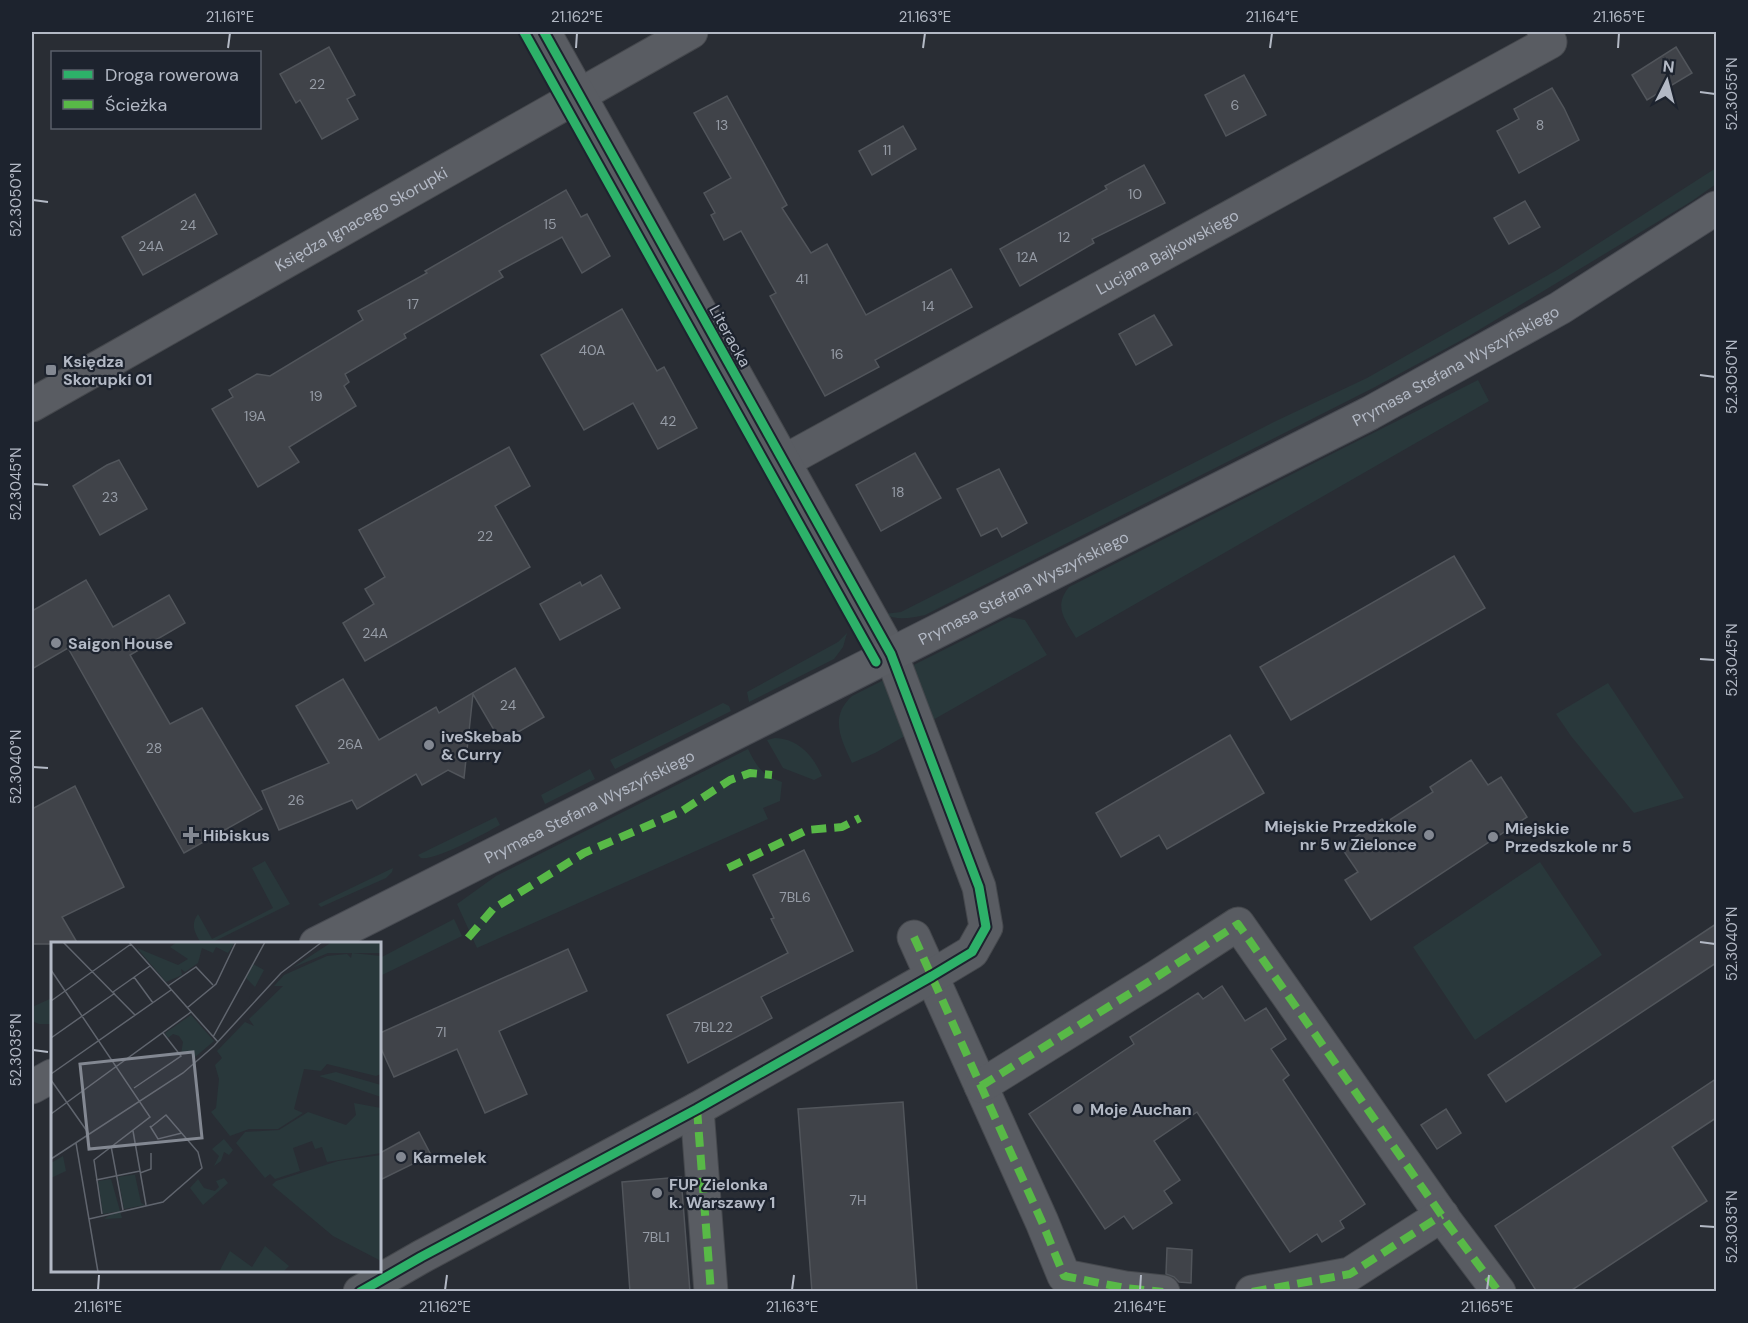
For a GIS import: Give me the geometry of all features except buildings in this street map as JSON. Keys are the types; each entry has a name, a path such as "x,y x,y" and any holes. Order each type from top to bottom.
{"main road":[{"name":"Prymasa Stefana Wyszyńskiego","path":"320,942 1370,413 1560,308 1716,208"},
{"path":"32,1087 51,1077"}],"street":[{"name":"Literacka","path":"360,1292 697,1109 932,976 972,952 986,927 979,887 891,654 544,32"},
{"name":"Księdza Ignacego Skorupki","path":"32,405 691,32"},
{"name":"Lucjana Bajkowskiego","path":"783,462 1547,37"},
{"path":"981,1086 1238,924 1442,1215 1499,1292"},
{"path":"914,937 1064,1276 1163,1292"},
{"path":"697,1109 711,1292"},
{"path":"1252,1292 1350,1274 1442,1215"}],"shaded area":[{"path":"1716,168 1716,184 1692,201 1469,336 1375,387 925,615 899,618 884,614 901,612 1276,421 1367,378 1557,270"},
{"path":"1478,380 1489,401 1076,638 1061,607 1064,594 1069,587"},
{"path":"1009,617 1025,620 1047,655 875,753 852,763 841,737 839,720 845,704 852,696"},
{"path":"847,633 843,647 834,659 749,702 747,692 838,642"},
{"path":"1608,683 1684,798 1634,813 1571,736 1556,714"},
{"path":"723,703 729,706 731,711 615,769 610,760"},
{"path":"775,738 798,745 810,755 822,776 814,780 783,768 767,740"},
{"path":"748,749 761,770 782,782 780,801 763,808 768,819 477,948 457,904 496,876"},
{"path":"590,769 595,779 545,804 541,795"},
{"path":"496,817 500,825 460,846 428,858 421,858 418,855"},
{"path":"265,861 290,904 213,942 200,942 194,925 198,914 212,939 273,908 252,868"},
{"path":"1540,862 1602,955 1475,1040 1413,947"},
{"path":"393,868 386,878 321,907 318,904"},
{"path":"454,919 462,936 381,976 381,957"},
{"path":"51,998 51,1024 39,1024 32,1021 32,1007"}],"marked path":[{"path":"468,938 493,909 584,853 682,811 730,780 750,773 772,775"},
{"path":"728,868 807,830 842,827 860,818"},
{"path":"981,1086 1238,924 1447,1223 1499,1292"},
{"path":"914,937 1064,1276 1125,1288 1163,1292"},
{"path":"697,1109 711,1292"},
{"path":"1252,1292 1350,1274 1442,1215"}],"cycle path":[{"path":"524,32 876,662"},
{"path":"360,1292 697,1109 932,976 972,952 986,927 979,887 891,654 544,32"}],"place":[{"name":"Księdza Skorupki 01","path":"51,370"},
{"name":"Saigon House","path":"56,643"},
{"name":"iveSkebab & Curry","path":"429,745"},
{"name":"Hibiskus","path":"191,835"},
{"name":"Miejskie Przedzkole nr 5 w Zielonce","path":"1429,835"},
{"name":"Miejskie Przedszkole nr 5","path":"1493,837"},
{"name":"Moje Auchan","path":"1078,1109"},
{"name":"Karmelek","path":"401,1157"},
{"name":"FUP Zielonka k. Warszawy 1","path":"657,1193"}]}
